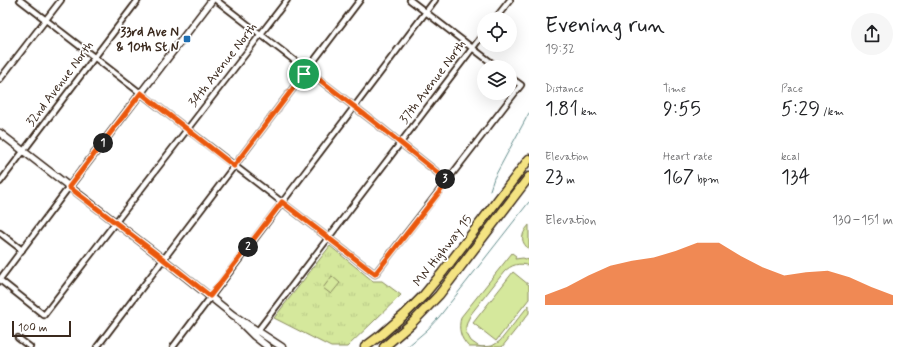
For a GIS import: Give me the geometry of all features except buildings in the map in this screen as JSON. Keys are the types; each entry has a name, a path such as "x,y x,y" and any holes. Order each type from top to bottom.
{"highway":[{"name":"MN Highway 15","path":"364,347 392,326 423,296 447,267 529,159"},
{"name":"MN Highway 15","path":"384,347 411,324 439,295 529,177"}],"street":[{"path":"20,0 375,274 510,100"},
{"path":"0,79 61,0"},
{"name":"32nd Avenue North","path":"0,182 138,0"},
{"path":"0,280 212,0"},
{"path":"216,0 448,181"},
{"name":"34th Avenue North","path":"0,280 44,315 287,0"},
{"path":"97,347 360,0"},
{"path":"410,0 488,60"},
{"path":"172,347 435,0"},
{"path":"501,12 510,0"},
{"name":"37th Avenue North","path":"256,333 477,42"},
{"path":"517,82 521,85 517,90"},
{"path":"0,134 116,222 233,315 242,320 268,347"},
{"path":"0,233 22,250"},
{"path":"256,333 282,347"},
{"path":"18,338 30,347"}],"green space":[{"path":"529,225 529,249 524,243 523,234"},
{"path":"330,246 373,281 382,281 401,295 347,347 331,347 274,318"},
{"path":"512,253 516,256 515,259 523,258 529,260 529,266 522,264 515,265 504,272 471,314 466,326 467,334 471,341 482,347 469,347 464,340 460,329 461,317"},
{"path":"513,272 529,285 529,299 496,341 473,323"},
{"path":"332,276 340,283 331,294 323,288"},
{"path":"529,305 529,313 502,347 482,347 492,346 500,341"}],"waterway":[{"path":"490,190 494,178 529,113"},
{"path":"407,347 427,330 439,317 529,202"}],"place":[{"name":"33rd Ave N & 10th St N","path":"187,39"}],"route":[{"path":"307,70 448,181 375,274 282,202 210,296 69,187 141,93 234,166 304,74 307,70"}]}
